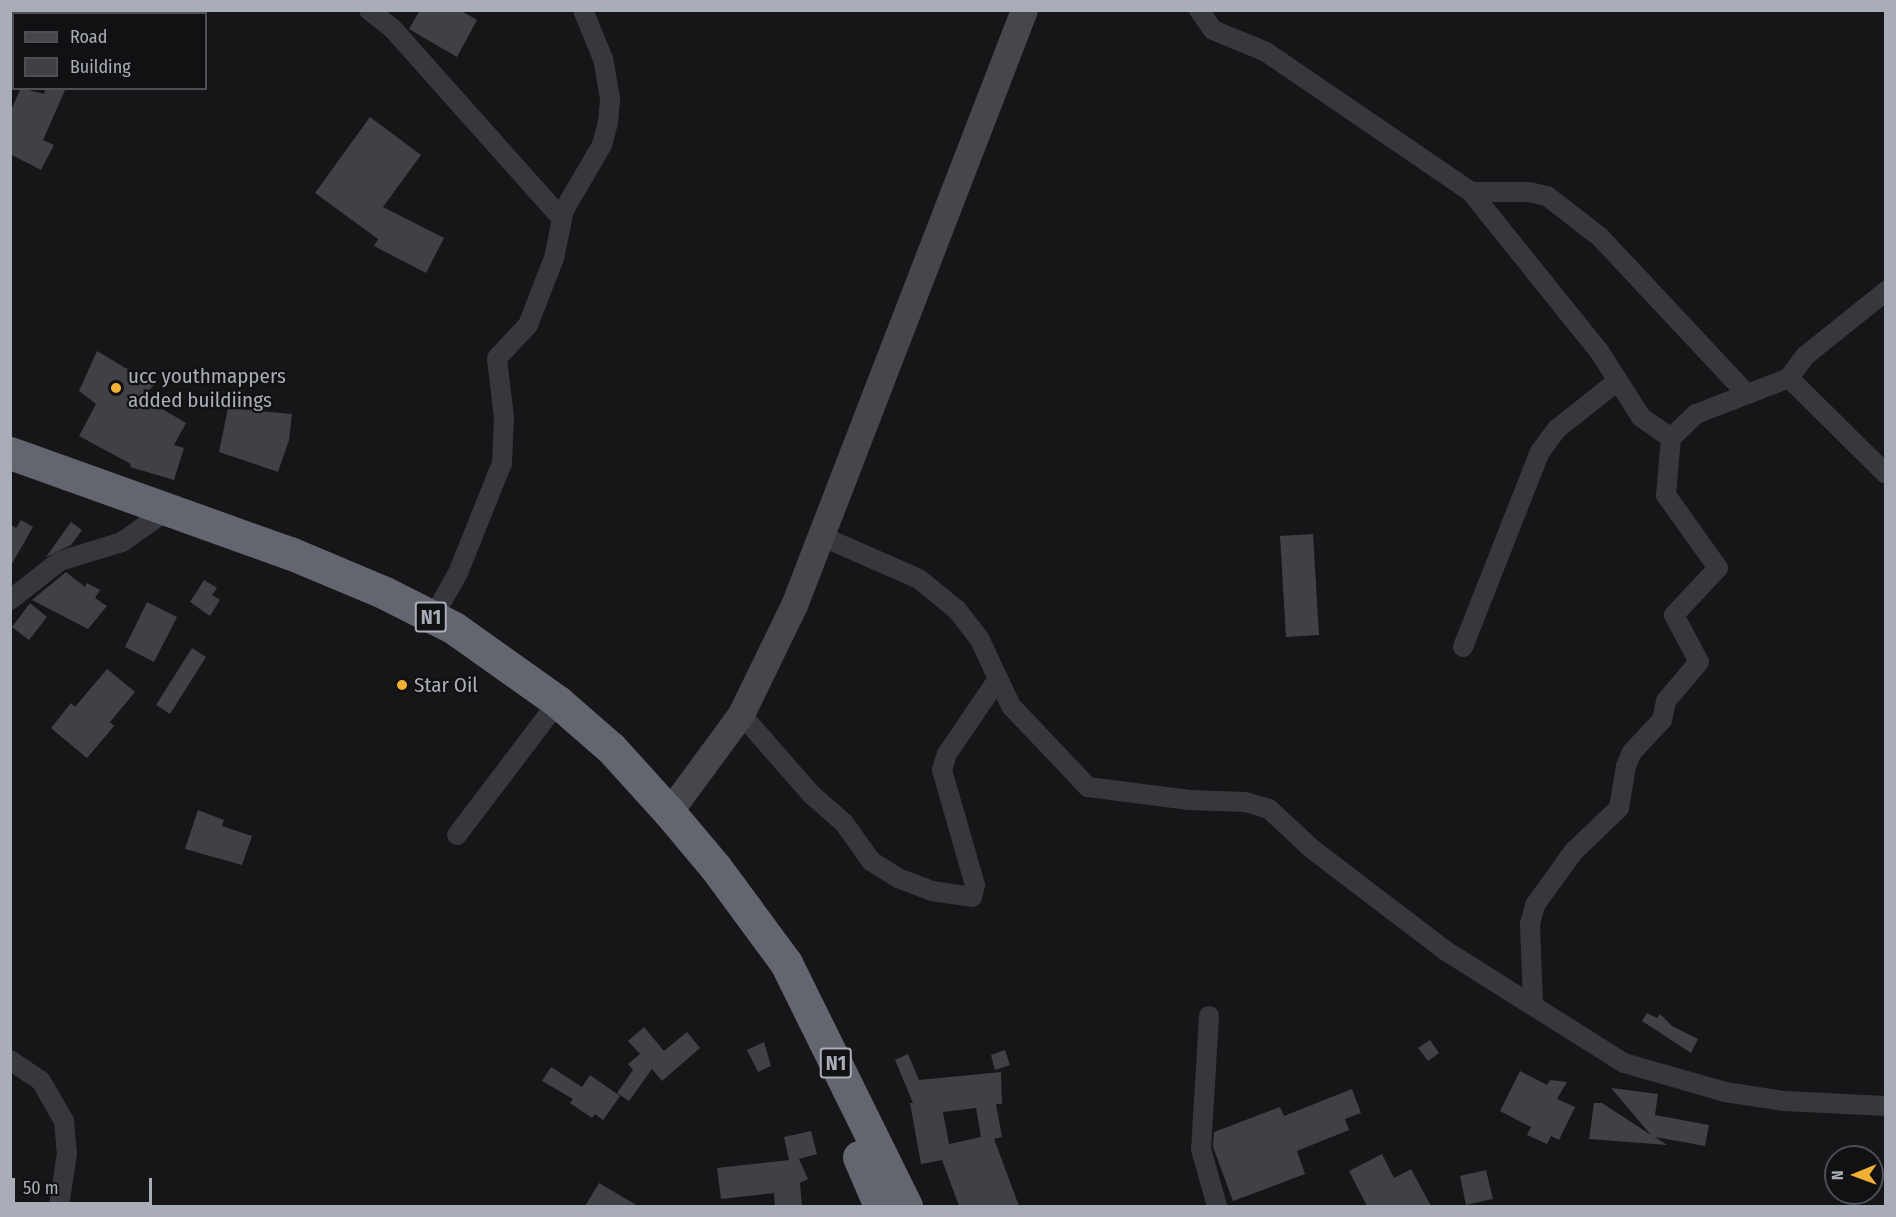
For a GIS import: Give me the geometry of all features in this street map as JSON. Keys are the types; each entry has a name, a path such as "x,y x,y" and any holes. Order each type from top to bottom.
{"highway":[{"name":"N1","path":"10,453 324,566 433,617 510,666 558,702 611,748 669,812 716,868 786,963 906,1206"},
{"name":"N1","path":"756,925 880,1206"}],"street":[{"path":"369,10 400,37 561,218"},
{"path":"433,617 458,573 502,463 504,418 496,358 528,325 554,258 561,218 602,145 608,123 610,98 603,58 583,10"},
{"path":"669,812 741,714 769,661 821,536 1024,10"},
{"path":"1199,10 1213,30 1266,52 1471,192 1578,324 1641,417 1671,438"},
{"path":"1471,192 1530,192 1547,196 1600,237 1747,394"},
{"path":"1533,1003 1530,924 1535,905 1574,851 1619,808 1626,766 1632,752 1662,720 1666,701 1699,662 1674,615 1718,568 1666,495 1671,438 1696,414 1789,378 1805,356 1886,291"},
{"path":"1789,378 1886,474"},
{"path":"1463,647 1540,452 1557,429 1616,382"},
{"path":"10,600 60,561 122,542 169,510"},
{"path":"821,536 919,579 950,603 979,638 1011,706 1088,787 1190,800 1245,802 1269,809 1312,849 1446,951 1533,1003 1624,1063 1725,1092 1784,1101 1886,1106"},
{"path":"741,714 812,795 844,823 871,861 898,878 932,891 972,897 975,885 942,770 946,754 998,679"},
{"path":"457,835 558,702"},
{"path":"1209,1016 1201,1149 1217,1206"},
{"path":"10,1060 41,1081 64,1121 67,1153 59,1206"}],"building":[{"path":"420,10 460,10 477,20 457,57 409,29"},
{"path":"20,90 44,94 45,90 65,90 43,140 54,145 41,170 10,154 10,112"},
{"path":"370,117 421,155 383,207 444,238 426,273 374,246 378,239 315,193"},
{"path":"97,351 154,385 142,397 186,423 174,445 184,448 174,480 130,467 131,464 79,436 96,404 79,391"},
{"path":"228,408 292,414 289,440 278,472 219,452"},
{"path":"21,520 33,527 10,567 10,524 16,528"},
{"path":"71,522 82,530 71,545 46,557"},
{"path":"1313,534 1319,635 1286,637 1280,536"},
{"path":"66,572 85,587 87,583 100,590 95,598 107,606 88,629 32,600"},
{"path":"204,580 217,588 212,595 220,600 210,616 190,602"},
{"path":"147,602 177,617 154,662 125,647"},
{"path":"30,603 47,617 29,640 12,627"},
{"path":"192,648 206,657 170,714 156,705"},
{"path":"107,669 135,692 110,722 114,726 87,758 51,728 71,703 75,707"},
{"path":"198,810 224,820 222,826 252,836 242,865 185,849"},
{"path":"1647,1013 1657,1018 1660,1014 1672,1026 1698,1039 1691,1053 1642,1021"},
{"path":"644,1027 664,1051 687,1032 700,1048 662,1081 652,1069 629,1101 617,1093 633,1070 628,1064 640,1054 628,1041"},
{"path":"1430,1040 1439,1053 1428,1061 1418,1048"},
{"path":"764,1042 771,1066 758,1072 747,1050"},
{"path":"1005,1050 1010,1065 995,1070 991,1055"},
{"path":"908,1054 919,1080 1001,1072 1002,1104 996,1104 1002,1137 994,1139 1019,1206 959,1206 942,1160 921,1164 910,1103 913,1103 895,1060","holes":["976,1108 981,1137 949,1144 943,1112"]},
{"path":"551,1067 582,1087 590,1075 620,1096 603,1120 595,1114 592,1118 570,1103 573,1099 542,1081"},
{"path":"1520,1071 1547,1085 1550,1080 1567,1082 1557,1099 1575,1107 1559,1140 1551,1136 1547,1144 1527,1135 1531,1127 1500,1111"},
{"path":"1611,1088 1658,1094 1655,1115 1709,1125 1705,1146 1655,1137 1667,1145 1589,1139 1594,1103 1602,1103 1651,1135"},
{"path":"1352,1089 1361,1113 1345,1119 1349,1130 1297,1151 1305,1174 1233,1201 1213,1147 1214,1132 1280,1107 1284,1116"},
{"path":"811,1131 817,1154 799,1159 808,1179 800,1183 802,1206 775,1206 774,1193 721,1199 717,1168 789,1160 784,1137"},
{"path":"1382,1154 1394,1178 1411,1169 1431,1206 1367,1206 1349,1171"},
{"path":"1486,1170 1493,1199 1466,1205 1460,1176"},
{"path":"599,1183 638,1206 585,1206"}],"place":[{"name":"ucc youthmappers added buildiings","path":"116,388"},
{"name":"Star Oil","path":"402,685"}]}
